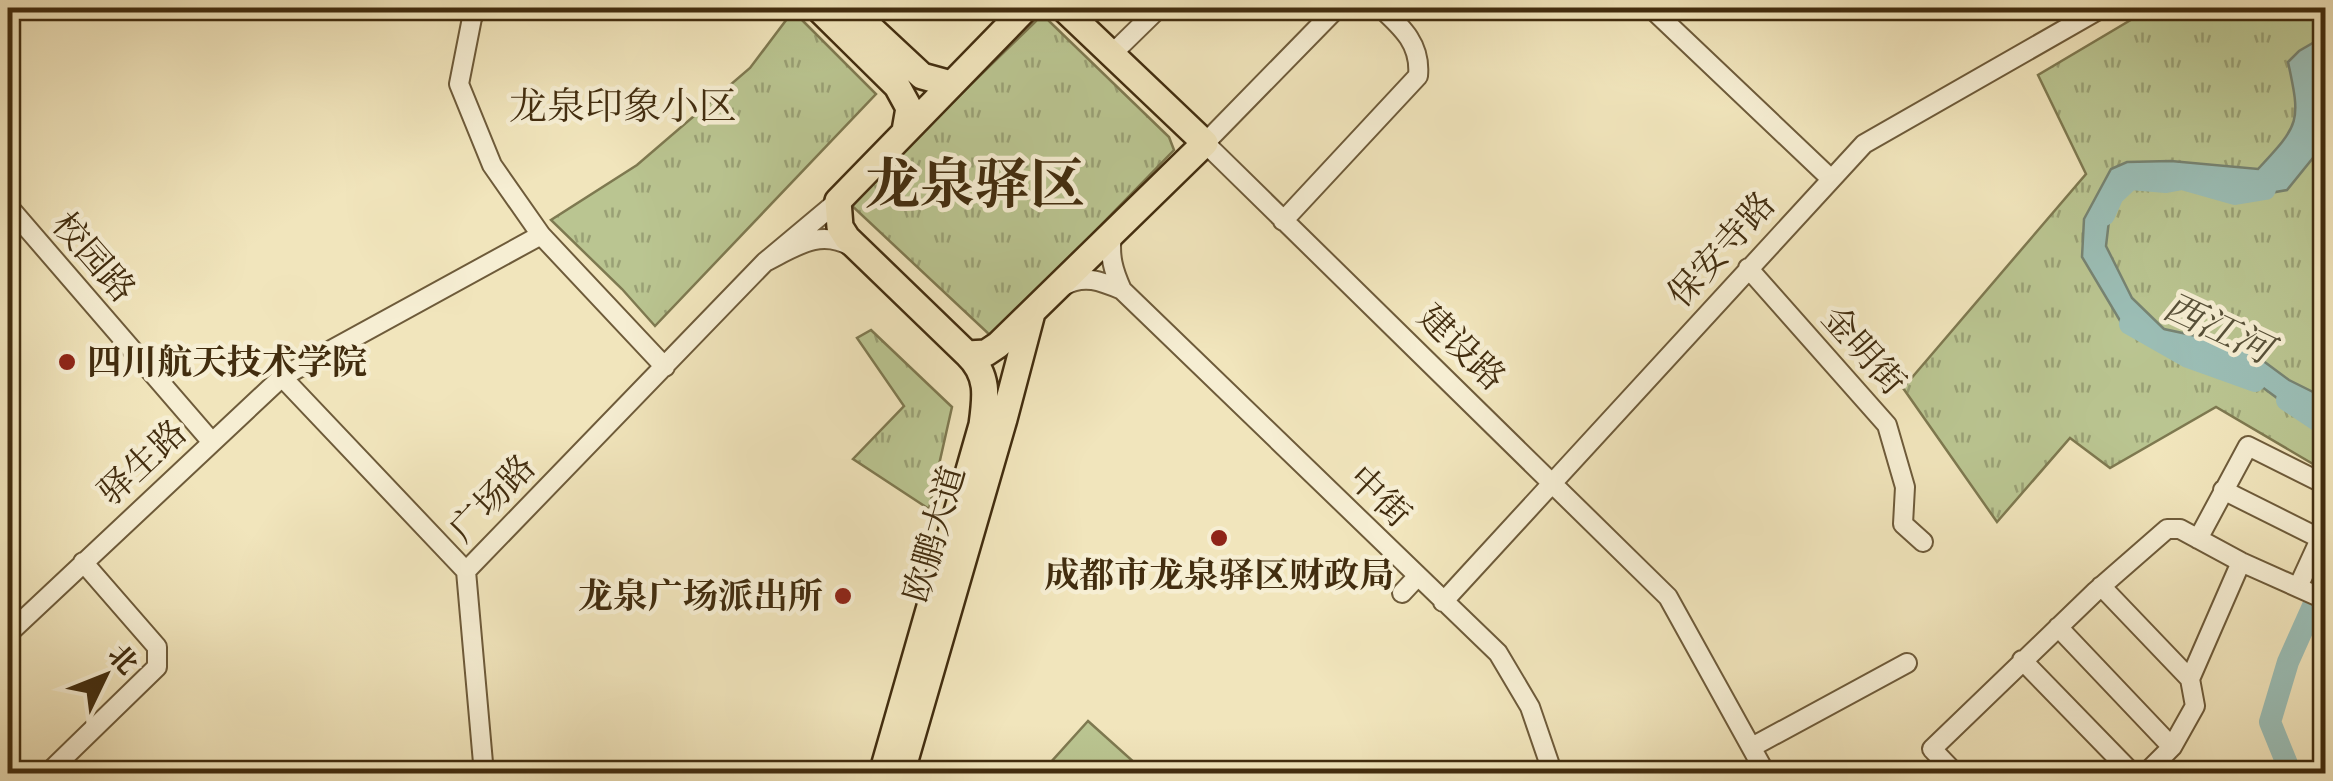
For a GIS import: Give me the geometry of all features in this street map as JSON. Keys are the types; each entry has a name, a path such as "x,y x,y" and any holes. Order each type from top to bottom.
{"highway":[{"path":"818,8 898,86 909,108 905,131"},
{"path":"849,8 922,76 951,84"},
{"path":"1026,8 838,201 840,226 860,251 967,354 986,353 1032,313 1205,144"},
{"name":"建设路","path":"1063,8 1205,144"},
{"name":"欧鹏大道","path":"901,774 1032,313"},
{"name":"欧鹏大道","path":"882,774 982,425 986,381 980,366 967,354"}],"street":[{"path":"478,8 472,18 459,84 492,165 541,235 665,367"},
{"path":"1113,54 1158,8"},
{"path":"1205,144 1337,8"},
{"path":"1283,220 1418,76 1420,60 1414,44 1382,8"},
{"path":"1652,8 1830,178"},
{"name":"保安寺路","path":"1443,602 1864,144 2102,8"},
{"name":"建设路","path":"1205,144 1668,597 1766,774"},
{"name":"广场路","path":"484,774 466,571 765,262 838,201"},
{"name":"校园路","path":"8,206 210,442"},
{"path":"1112,234 1113,269 1122,290"},
{"name":"驿生路","path":"8,634 282,377 541,235"},
{"path":"765,262 828,237 860,251"},
{"name":"金明街","path":"1748,268 1887,425 1905,487 1904,524 1922,542"},
{"path":"1054,291 1076,279 1089,278 1122,290"},
{"name":"中街","path":"1122,290 1498,653 1530,707 1553,774"},
{"path":"282,377 466,571"},
{"path":"2198,539 2248,446 2326,484"},
{"path":"1956,774 1932,748 2101,586 2167,529 2180,529 2314,595 2322,532 2223,490"},
{"path":"47,774 157,667 158,646 83,562"},
{"path":"2190,679 2241,562"},
{"path":"1402,593 1417,577"},
{"path":"2101,586 2190,679 2196,706 2172,747 2145,774"},
{"path":"2058,627 2172,747"},
{"path":"2022,660 2133,774"},
{"path":"1752,747 1907,664"}],"green space":[{"path":"2151,8 2325,8 2325,471 2216,407 2110,468 2070,438 1997,522 1903,388 2086,174 2038,75"},
{"path":"793,11 876,94 655,326 551,220 637,165 750,68"},
{"path":"1037,20 1048,20 1169,137 1174,150 992,337 849,203"},
{"path":"871,330 952,407 929,509 853,459 904,406 857,338"},
{"path":"1088,721 1146,773 1041,773"}],"water":[{"path":"2325,36 2325,143 2287,190 2247,197 2197,180 2119,186 2110,212 2106,246 2132,298 2164,329 2243,346 2289,380 2325,398 2325,418 2296,412 2254,381 2122,324 2082,257 2084,219 2111,169 2127,162 2171,161 2258,169 2294,121 2295,98 2288,62"}],"waterway":[{"name":"西江河","path":"2104,215 2113,195 2130,179 2182,179 2235,194 2265,189"},
{"name":"西江河","path":"2130,324 2188,357 2255,381"},
{"name":"西江河","path":"2287,400 2326,426"},
{"name":"西江河","path":"2286,774 2287,764 2270,722 2288,662 2326,577"}],"place":[{"name":"四川航天技术学院","path":"67,362"},
{"name":"成都市龙泉驿区财政局","path":"1219,538"},
{"name":"龙泉广场派出所","path":"843,596"}],"district":[{"name":"龙泉印象小区","path":"623,106"},
{"name":"龙泉驿区","path":"975,184"}]}
